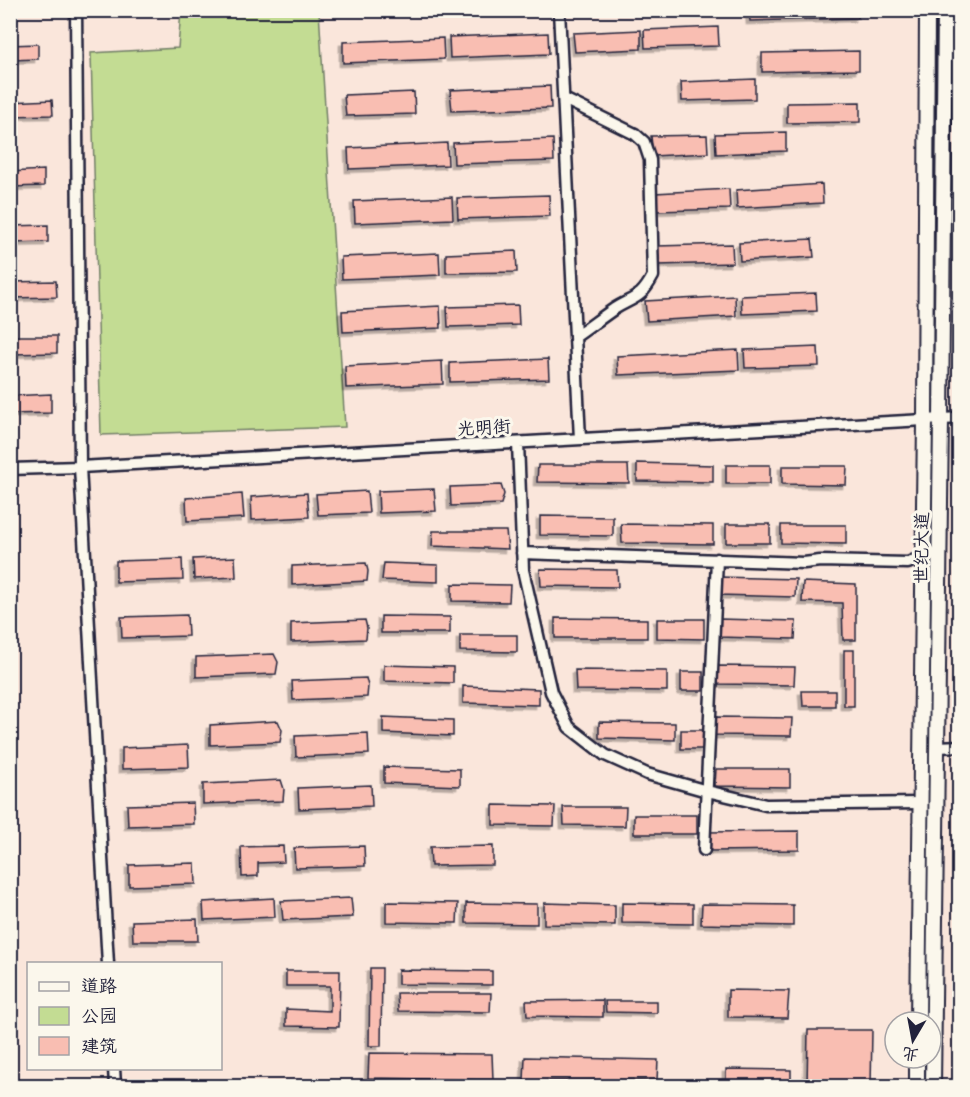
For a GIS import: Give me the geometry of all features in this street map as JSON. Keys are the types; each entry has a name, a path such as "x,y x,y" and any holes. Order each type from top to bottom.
{"main road":[{"name":"世纪大道","path":"918,1010 927,10"},
{"name":"世纪大道","path":"934,1083 945,10"},
{"path":"908,1086 914,1070"},
{"path":"917,1070 917,1086"}],"street":[{"path":"76,10 80,467 108,962"},
{"path":"560,10 580,439"},
{"path":"564,99 635,134 644,142 650,160 653,276 646,289 637,298 616,308 575,337"},
{"name":"光明街","path":"10,470 960,418"},
{"path":"518,442 523,570 551,692 569,727 605,755 647,774 766,805 920,803"},
{"path":"522,554 804,563 820,561 908,563 923,556 940,553"},
{"path":"704,850 717,560"},
{"path":"938,747 960,746"},
{"path":"114,1070 115,1086"}],"green space":[{"path":"181,11 319,11 345,427 101,435 91,53 178,48"}],"building":[{"path":"749,10 858,10 858,18 750,21"},
{"path":"718,27 719,46 645,48 644,30"},
{"path":"641,30 641,49 575,52 573,33"},
{"path":"548,33 549,54 450,58 449,37"},
{"path":"443,38 444,59 343,63 343,42"},
{"path":"38,44 38,59 10,60 10,45"},
{"path":"859,51 859,70 762,72 762,53"},
{"path":"755,79 755,99 682,101 681,82"},
{"path":"550,86 551,108 452,111 450,90"},
{"path":"414,92 415,114 346,116 344,95"},
{"path":"52,100 53,115 10,116 10,102"},
{"path":"860,102 860,122 787,123 787,103"},
{"path":"786,132 786,151 716,154 715,134"},
{"path":"707,135 708,153 653,156 651,136"},
{"path":"553,139 554,161 454,164 453,143"},
{"path":"447,143 448,165 349,169 348,148"},
{"path":"44,170 44,186 10,187 10,172"},
{"path":"822,184 823,203 737,208 736,190"},
{"path":"729,189 730,209 656,211 655,193"},
{"path":"549,195 550,216 458,219 457,198"},
{"path":"452,197 453,219 355,223 354,201"},
{"path":"48,225 48,242 10,243 10,226"},
{"path":"812,239 814,257 740,261 739,243"},
{"path":"732,244 733,263 658,265 657,246"},
{"path":"516,251 517,272 446,273 446,254"},
{"path":"439,253 440,275 342,279 341,257"},
{"path":"56,281 57,297 10,298 10,282"},
{"path":"816,293 817,311 742,314 741,296"},
{"path":"735,296 736,316 647,321 645,301"},
{"path":"518,305 519,325 448,327 447,307"},
{"path":"440,306 441,328 343,332 342,311"},
{"path":"10,336 57,336 57,353 10,354"},
{"path":"818,347 819,366 745,368 744,350"},
{"path":"738,350 739,370 618,375 617,356"},
{"path":"548,359 549,379 450,382 450,363"},
{"path":"442,361 443,384 346,388 345,366"},
{"path":"51,394 51,413 10,414 10,396"},
{"path":"637,463 713,465 713,482 637,481"},
{"path":"538,465 628,465 629,483 537,482"},
{"path":"726,465 770,465 770,484 726,484"},
{"path":"782,466 847,466 846,485 782,484"},
{"path":"501,485 504,494 501,504 451,506 450,487"},
{"path":"434,489 436,511 379,513 378,491"},
{"path":"367,491 369,513 318,515 316,494"},
{"path":"307,493 309,517 252,520 251,497"},
{"path":"242,494 244,518 187,521 186,498"},
{"path":"540,516 613,517 613,536 540,535"},
{"path":"621,524 713,525 713,544 622,543"},
{"path":"726,524 770,524 770,543 726,543"},
{"path":"781,525 846,525 846,544 781,543"},
{"path":"433,531 506,531 508,549 432,546"},
{"path":"235,557 236,577 194,579 193,559"},
{"path":"182,559 183,580 116,582 116,561"},
{"path":"366,563 367,581 292,585 292,566"},
{"path":"384,563 438,565 438,582 382,580"},
{"path":"540,569 617,570 618,587 541,586"},
{"path":"719,577 796,579 795,597 718,595"},
{"path":"803,582 856,584 856,640 843,640 842,603 802,602"},
{"path":"452,584 510,585 509,602 452,601"},
{"path":"187,615 188,636 122,638 121,617"},
{"path":"381,616 450,617 450,633 381,633"},
{"path":"555,618 647,619 647,638 555,638"},
{"path":"657,619 704,619 704,639 657,638"},
{"path":"719,619 796,621 795,639 718,637"},
{"path":"365,620 366,639 291,642 291,623"},
{"path":"460,635 517,635 517,652 460,651"},
{"path":"844,650 854,650 854,706 844,706"},
{"path":"274,654 278,662 276,674 196,677 196,657"},
{"path":"384,665 453,667 453,683 384,681"},
{"path":"718,666 795,667 794,685 716,684"},
{"path":"575,670 667,671 667,691 576,690"},
{"path":"681,672 703,672 703,691 681,691"},
{"path":"366,678 367,697 293,700 292,681"},
{"path":"463,686 539,689 539,705 463,703"},
{"path":"802,691 835,691 835,706 803,706"},
{"path":"383,717 453,720 453,736 383,733"},
{"path":"715,717 792,718 791,736 714,735"},
{"path":"278,721 282,730 280,742 210,745 210,725"},
{"path":"599,722 675,723 675,740 599,738"},
{"path":"681,730 703,730 703,749 681,749"},
{"path":"368,733 369,754 296,757 295,736"},
{"path":"188,745 189,767 122,769 122,748"},
{"path":"384,767 460,769 460,786 384,783"},
{"path":"716,769 790,769 790,787 715,786"},
{"path":"281,780 284,789 283,801 203,804 203,784"},
{"path":"371,785 372,806 299,809 298,788"},
{"path":"193,803 194,824 128,826 127,805"},
{"path":"493,805 555,806 554,826 493,825"},
{"path":"563,807 626,807 625,826 564,825"},
{"path":"634,815 697,815 697,834 634,834"},
{"path":"799,831 799,850 707,851 706,832"},
{"path":"283,846 284,862 258,863 258,876 242,877 241,847"},
{"path":"364,846 365,866 295,868 294,848"},
{"path":"493,846 493,865 431,866 430,847"},
{"path":"195,863 196,884 129,886 129,865"},
{"path":"274,898 275,917 204,920 203,902"},
{"path":"351,898 353,917 283,920 281,901"},
{"path":"386,902 458,903 457,923 386,922"},
{"path":"466,903 537,904 537,924 466,923"},
{"path":"544,903 615,905 615,925 544,924"},
{"path":"622,903 693,904 693,924 622,923"},
{"path":"702,904 793,905 793,926 701,924"},
{"path":"197,919 198,941 133,941 132,921"},
{"path":"370,968 382,968 381,1046 369,1046"},
{"path":"398,970 492,971 492,985 398,984"},
{"path":"286,971 340,971 339,1027 286,1026 286,1009 330,1011 330,986 286,986"},
{"path":"728,990 789,991 787,1018 728,1017"},
{"path":"397,993 491,993 490,1012 398,1011"},
{"path":"603,1000 603,1017 527,1016 526,1001"},
{"path":"605,1001 657,1001 657,1013 606,1012"},
{"path":"808,1030 872,1030 871,1086 807,1086"},
{"path":"956,1033 960,1033 960,1075 958,1075"},
{"path":"369,1053 492,1054 493,1080 368,1078"},
{"path":"525,1057 658,1060 657,1080 524,1081"},
{"path":"726,1069 791,1070 791,1083 726,1082"}]}
